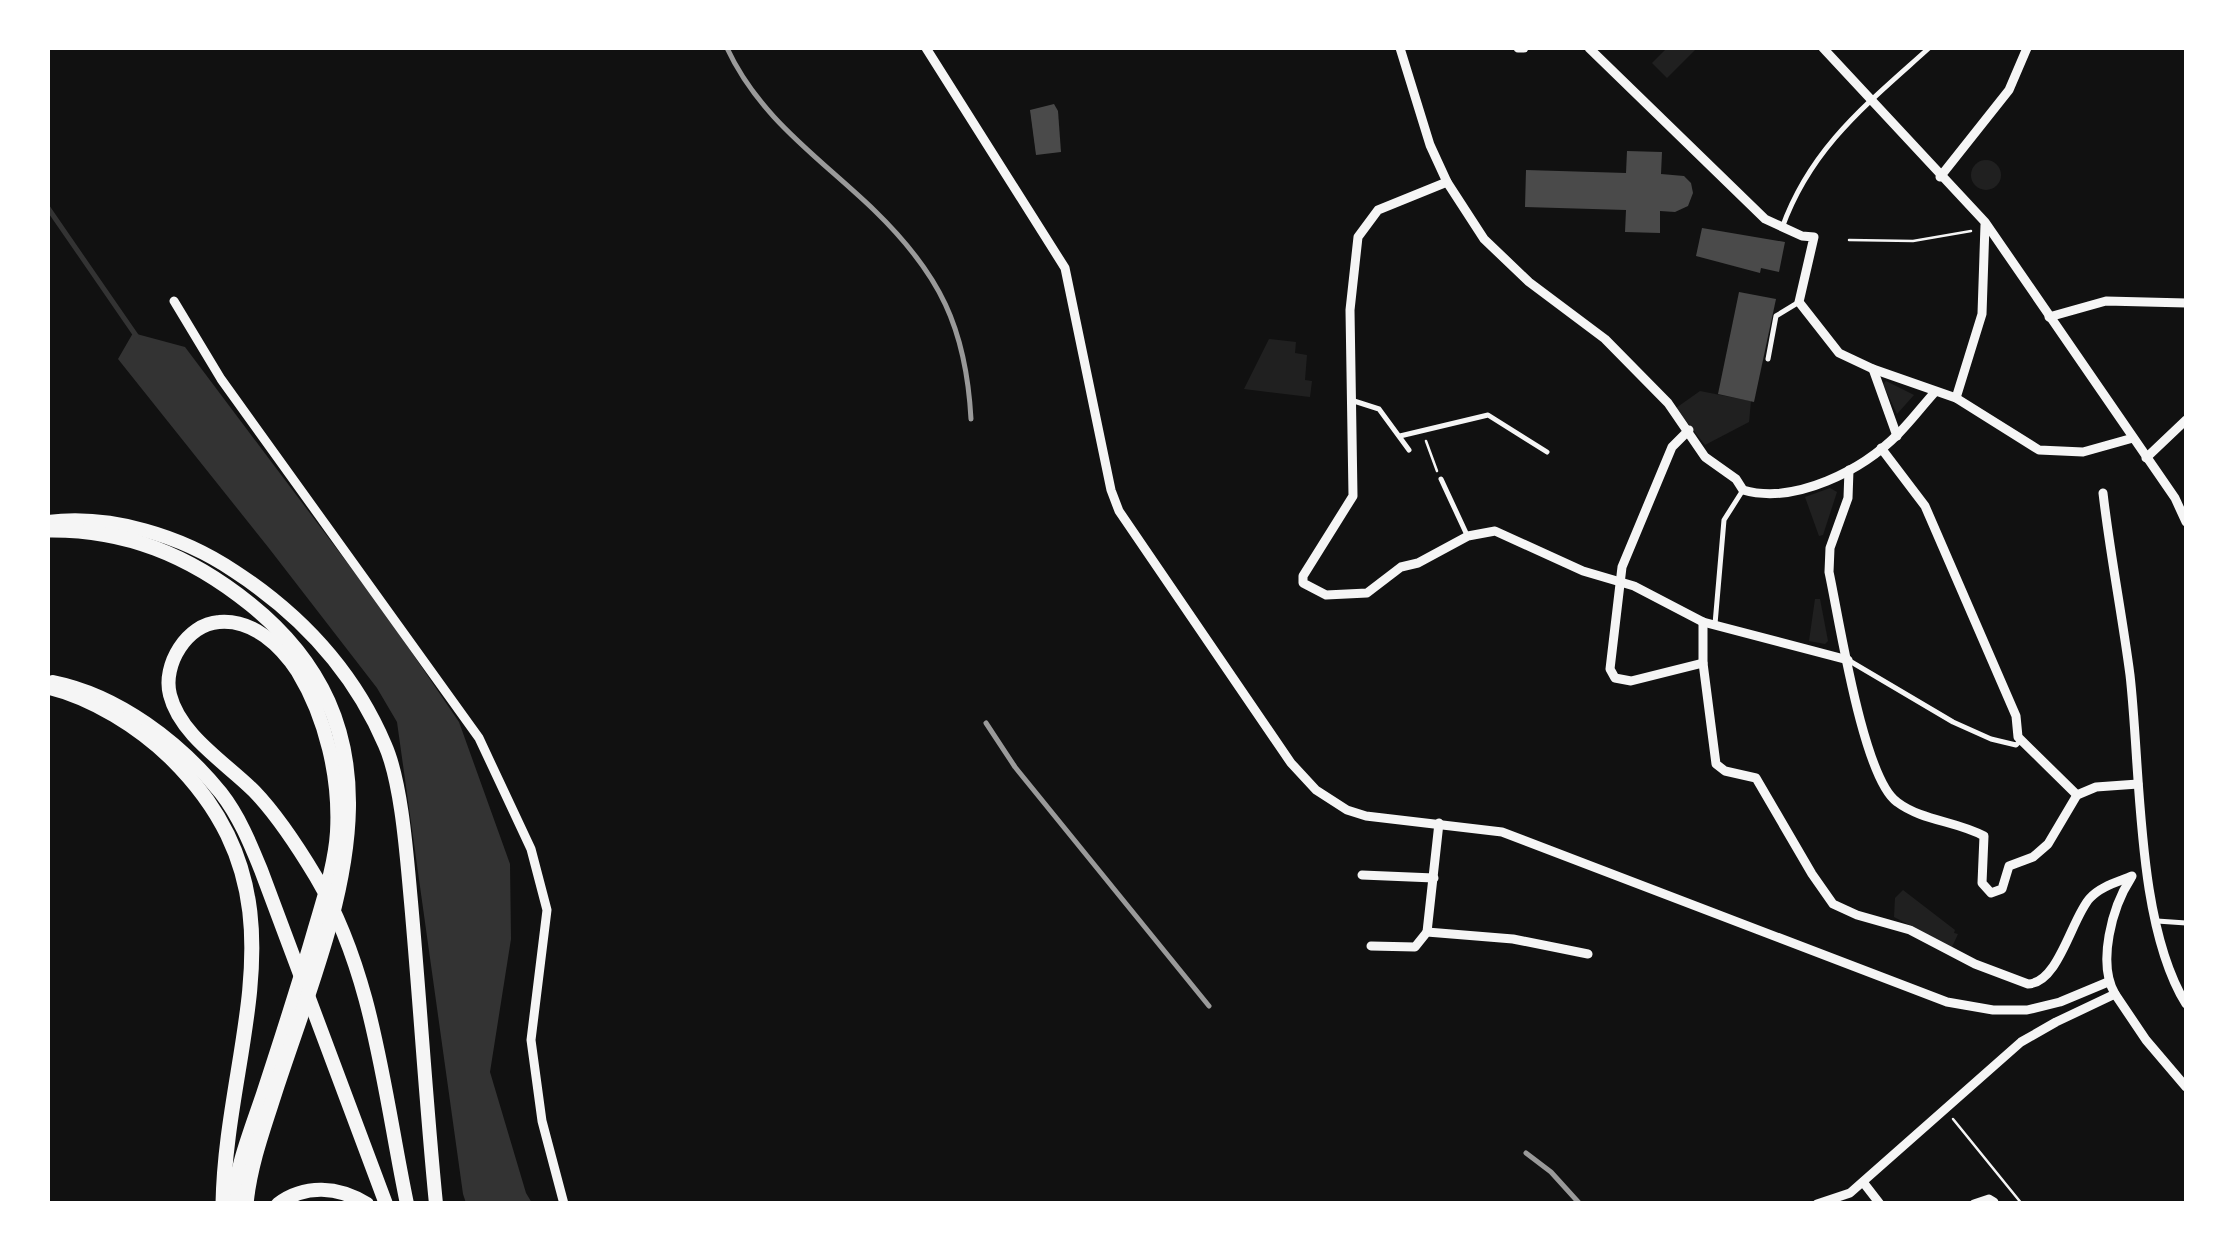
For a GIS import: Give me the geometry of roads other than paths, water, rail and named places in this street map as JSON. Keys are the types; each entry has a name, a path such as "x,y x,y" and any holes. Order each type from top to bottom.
{"highway":[{"path":"48,530 104,532 131,539 182,560 236,593 299,652 323,691 335,724 349,798 346,856 328,932 266,1121 246,1204"},
{"path":"48,684 106,710 167,754 185,772 216,818 240,869 252,921 253,968 222,1204"}],"main road":[{"path":"48,522 98,521 133,528 214,558 264,590 304,624 351,683 370,715 387,749 406,851 436,1204"},
{"path":"233,1204 240,1163 320,912 334,852 337,810 332,764 321,720 295,667 275,644 246,626 218,622 200,628 183,643 172,666 168,687 176,712 254,792 306,862 346,940 366,1000 407,1204"},
{"path":"48,684 82,690 130,714 157,732 222,795 249,842 386,1204"},
{"path":"278,1204 294,1194 320,1189 345,1192 366,1204"}],"street":[{"path":"926,48 1066,268 1111,490 1132,535 1304,778 1347,810 1366,816 1481,828 1525,839 1947,1002 1993,1010 2027,1010 2060,1002 2108,982"},
{"path":"1400,48 1430,146 1447,182 1484,239 1528,282 1605,339 1668,403 1705,457 1736,479 1743,490 1786,492 1849,470 1897,436 1935,392"},
{"path":"1590,48 1765,219 1814,237 1799,302 1839,353 1873,370 1956,398 2028,444 2052,453 2082,452 2133,438"},
{"path":"1823,48 1985,222 2175,498 2186,522"},
{"path":"1940,177 2008,90 2027,48"},
{"path":"1447,182 1378,210 1362,229 1356,246 1350,310 1353,496 1302,581 1326,595 1370,592 1402,567 1418,563 1468,536 1500,532 1584,572 1620,581 1703,622 1848,660"},
{"path":"1956,398 1982,314 1985,222"},
{"path":"174,301 221,379 479,738 532,849 547,910 531,1040 542,1122 564,1204"},
{"path":"2049,316 2106,301 2186,303"},
{"path":"1873,370 1897,436"},
{"path":"2146,458 2186,420"},
{"path":"1689,430 1672,446 1622,568 1610,666 1614,676 1632,682 1703,663"},
{"path":"1880,448 1926,506 2016,716 2016,734 2078,795"},
{"path":"1849,470 1848,498 1828,564 1869,751 1881,784 1891,798 1907,808 1984,836 1982,883 1987,892 1999,891 2010,866 2033,857 2048,844 2078,795 2096,787 2138,784"},
{"path":"2103,493 2130,676 2148,874 2164,955 2186,1004"},
{"path":"1703,622 1703,663 1716,764 1756,778 1821,889 1834,904 1857,916 1910,930 1956,955 2028,984 2043,980 2091,897 2132,876 2148,874"},
{"path":"1371,946 1415,948 1427,932 1439,823"},
{"path":"1362,875 1434,878"},
{"path":"2132,876 2124,888 2113,924 2108,982 2146,1040 2186,1087"},
{"path":"1427,932 1513,940 1588,954"},
{"path":"1817,1204 1850,1193 1864,1182 2030,1036 2115,994"},
{"path":"1864,1182 1880,1204"},
{"path":"1974,1204 1989,1200 1992,1204"}],"lane":[{"path":"1782,228 1808,170 1851,120 1929,48"},
{"path":"1768,359 1776,316 1799,302"},
{"path":"1351,400 1379,409 1409,450"},
{"path":"1400,436 1488,415 1548,452"},
{"path":"1441,479 1468,536"},
{"path":"1716,624 1724,520 1743,490"},
{"path":"1848,660 1954,722 1991,739 2016,744 2021,740"},
{"path":"2157,921 2186,923"}],"waterway":[{"path":"48,208 137,337"}],"railway":[{"path":"727,48 756,96 774,117 874,210 932,280 956,330 971,419"},
{"path":"986,723 1015,767 1209,1006"},
{"path":"1526,1153 1551,1172 1580,1204"}]}
